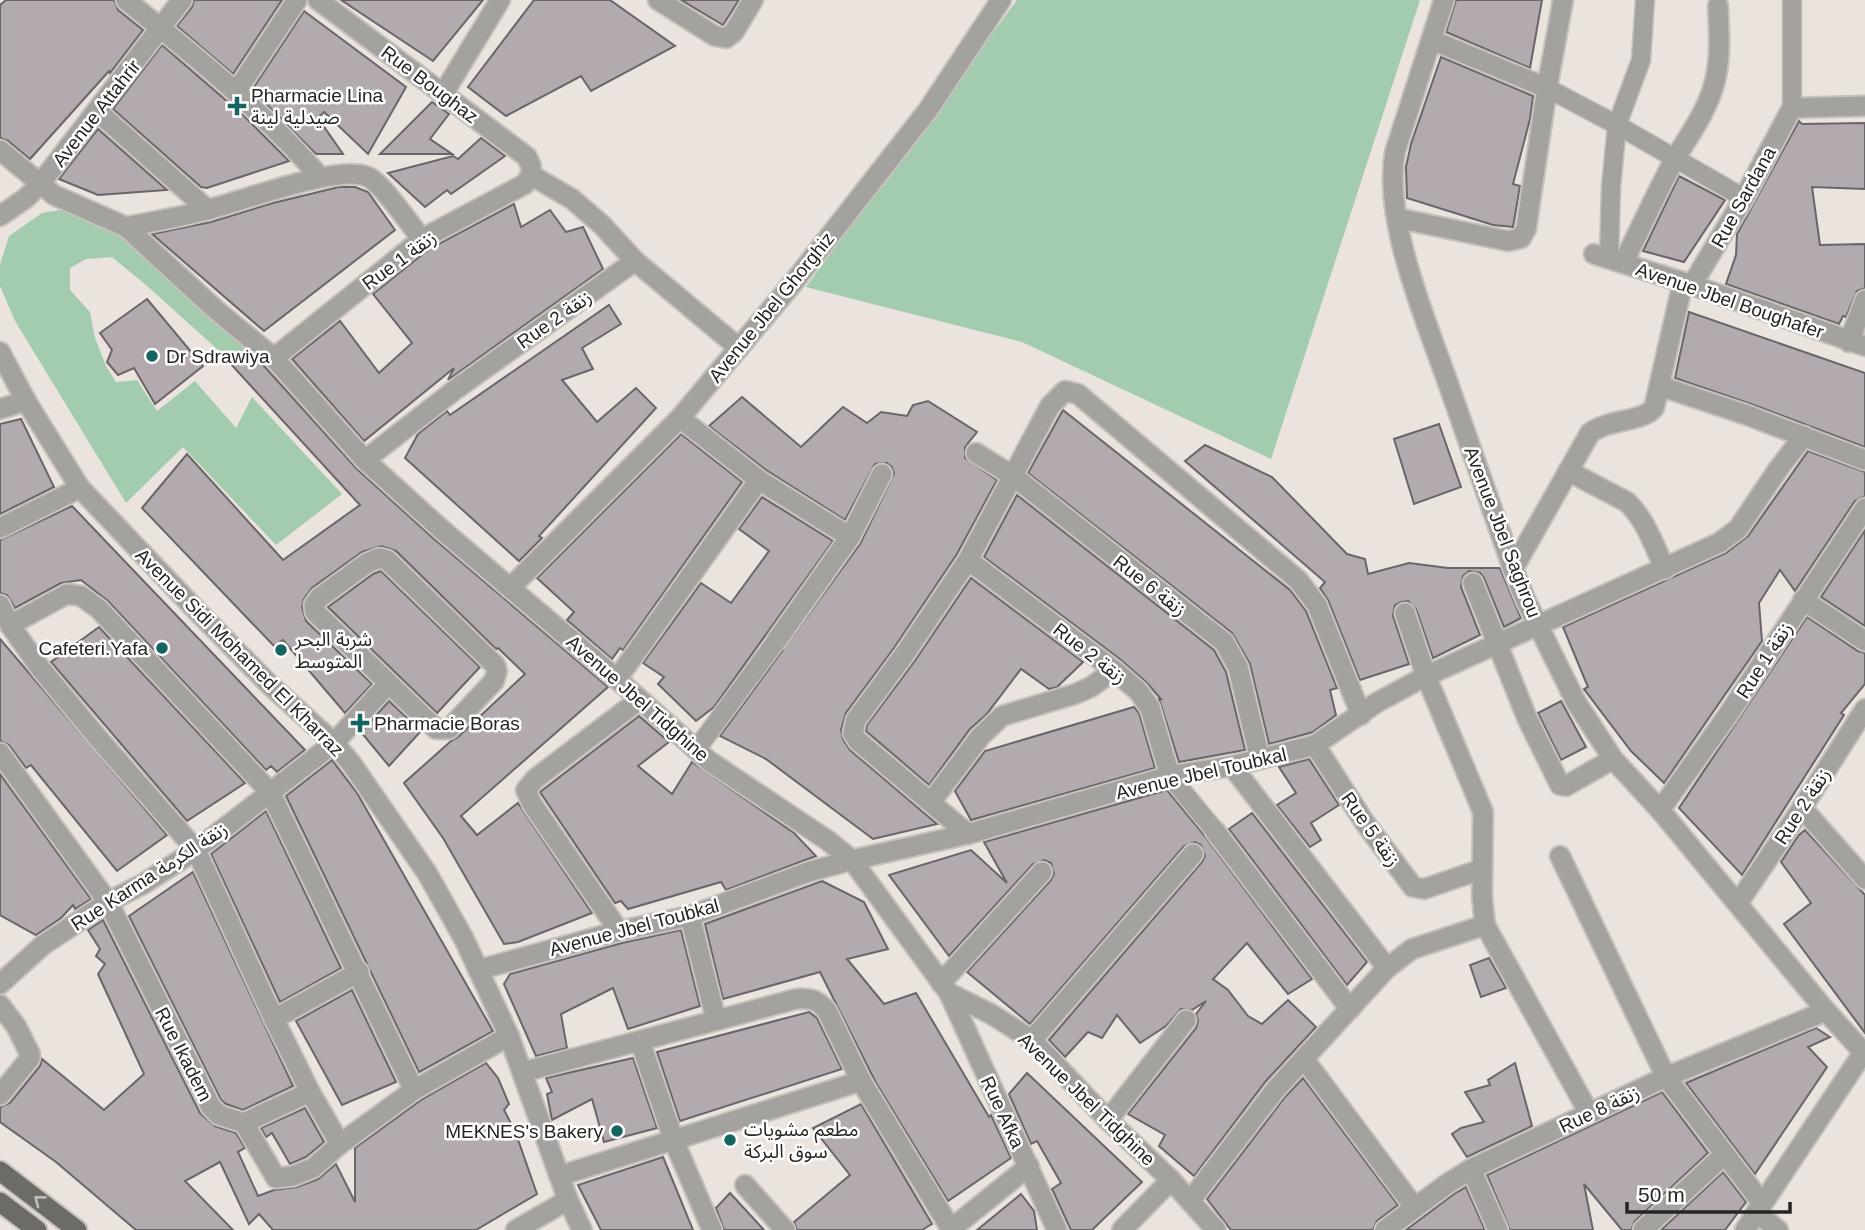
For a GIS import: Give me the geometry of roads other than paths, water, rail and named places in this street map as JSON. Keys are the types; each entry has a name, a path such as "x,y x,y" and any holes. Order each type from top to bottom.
{"main road":[{"path":"0,1171 77,1230"},
{"path":"0,1202 37,1230"}],"street":[{"path":"126,0 236,92 294,147 320,177"},
{"name":"Avenue Attahrir","path":"0,216 26,198 40,184 182,0"},
{"path":"236,92 297,0"},
{"name":"Rue Boughaz","path":"318,0 527,157 531,175"},
{"path":"443,94 500,0"},
{"path":"658,0 715,36 726,38 734,33 753,0"},
{"name":"Avenue Jbel Ghorghiz","path":"510,588 680,418 739,348 928,110 1002,0"},
{"name":"Avenue Jbel Saghrou","path":"1444,0 1395,152 1392,185 1397,218 1414,286 1513,569 1576,702 1613,759 1660,810 1826,1012 1864,1052"},
{"path":"1397,218 1508,241 1524,236 1563,0"},
{"path":"1609,259 1611,187 1617,125 1641,60 1645,0"},
{"path":"1792,0 1792,108 1865,106"},
{"path":"1609,259 1676,159 1703,113 1716,80 1718,6"},
{"path":"1432,40 1547,89 1617,125 1744,198"},
{"name":"Rue Sardana","path":"1568,471 1590,433 1604,424 1651,412 1688,284 1744,198 1792,108"},
{"path":"97,111 208,210"},
{"name":"Avenue Jbel Tidghine","path":"0,150 40,184 69,203 126,227 274,359 365,460 441,529 709,761 827,839 852,860 945,988 1032,1040 1108,1120 1171,1180 1216,1230"},
{"path":"126,227 208,210 320,177 355,174 370,178 422,239"},
{"path":"531,175 572,199 602,225 635,261 739,348"},
{"name":"Rue 1 زنقة","path":"274,359 422,239 525,184 531,175"},
{"name":"Avenue Jbel Boughafer","path":"1609,259 1857,344"},
{"name":"Rue 2 زنقة","path":"365,460 456,389 635,261"},
{"path":"1857,344 1865,300"},
{"name":"Avenue Sidi Mohamed El Kharraz","path":"0,352 26,401 80,488 225,639 334,743 351,763 427,873 509,1036 568,1200 582,1230"},
{"path":"1660,386 1865,460"},
{"path":"968,834 858,741 853,727 968,560 1050,406 1062,392 1078,394 1298,580 1317,606 1361,715"},
{"path":"0,409 26,401"},
{"path":"680,418 759,480 850,537"},
{"name":"Avenue Jbel Toubkal","path":"478,970 619,931 690,916 808,872 852,860 968,834 1170,776 1232,766 1315,745 1391,694 1426,676 1719,543 1738,529 1804,436"},
{"name":"Rue 6 زنقة","path":"976,453 1013,476 1224,642 1238,667 1260,759"},
{"path":"1513,569 1568,471 1627,502 1634,509 1640,516 1665,569"},
{"path":"696,750 850,537 881,474"},
{"path":"617,679 759,480"},
{"path":"0,528 80,488"},
{"name":"Rue 1 زنقة","path":"1660,810 1728,715 1865,508"},
{"path":"379,558 387,560 491,659 497,671 494,681 484,694 453,727 445,731 436,729 388,684 313,607 319,598 367,563 379,558"},
{"name":"Rue 2 زنقة","path":"968,560 1114,670 1139,692 1150,708 1170,776"},
{"path":"1473,583 1527,718 1560,785 1566,786 1613,759"},
{"path":"10,625 67,594 85,598 189,704 270,792 414,1090"},
{"path":"1803,600 1865,641"},
{"path":"0,606 41,669 196,850 274,1019 310,1092 340,1144"},
{"path":"1405,613 1426,676 1483,812 1485,925 1589,1113"},
{"path":"931,802 980,737 1002,716 1075,694 1097,684 1114,670"},
{"name":"Rue Karma زنقة الكرمة","path":"0,984 43,945 108,902 143,884 196,850 334,743 388,684"},
{"path":"619,931 532,804 526,790 535,779 639,700"},
{"name":"Rue 2 زنقة","path":"1738,903 1865,709"},
{"name":"Rue 5 زنقة","path":"1315,745 1365,823 1413,887 1421,889 1441,884 1482,869"},
{"name":"Rue Ikadem","path":"0,753 108,902 211,1107 219,1115 244,1123"},
{"path":"1232,766 1387,968"},
{"path":"1170,776 1350,1009"},
{"path":"1802,808 1865,879"},
{"path":"1032,1040 1193,854"},
{"path":"1560,856 1666,1077 1725,1154 1759,1207 1778,1230"},
{"path":"945,988 1042,872"},
{"path":"690,916 716,1020"},
{"path":"1190,1201 1276,1089 1387,968 1412,949 1485,925"},
{"path":"274,1019 359,972"},
{"name":"Rue Afka","path":"945,988 1057,1230"},
{"path":"523,1072 796,999 810,998 822,1004 827,1011 861,1081 951,1230 1028,1166"},
{"path":"0,1005 16,1026 30,1058 0,1095"},
{"name":"Rue 8 زنقة","path":"1385,1230 1471,1170 1666,1077 1826,1012"},
{"path":"1108,1120 1186,1020"},
{"path":"310,1092 244,1123 276,1178 293,1177 313,1168 340,1144 414,1090 509,1036"},
{"path":"640,1041 674,1141 712,1230"},
{"path":"1745,1230 1864,1052"},
{"path":"1304,1059 1415,1208"},
{"path":"559,1176 861,1081"},
{"path":"1643,1230 1725,1154"},
{"path":"1471,1170 1498,1230"},
{"path":"1122,1230 1171,1180"},
{"path":"745,1185 785,1230"},
{"path":"516,1230 568,1200"}],"place":[{"name":"Pharmacie Lina صيدلية لينة","path":"237,106"},
{"name":"Dr Sdrawiya","path":"152,356"},
{"name":"Cafeteri.Yafa","path":"162,648"},
{"name":"شربة البحر المتوسط","path":"281,650"},
{"name":"Pharmacie Boras","path":"360,723"},
{"name":"MEKNES's Bakery","path":"617,1131"},
{"name":"مطعم مشويات سوق البركة","path":"730,1140"}]}
